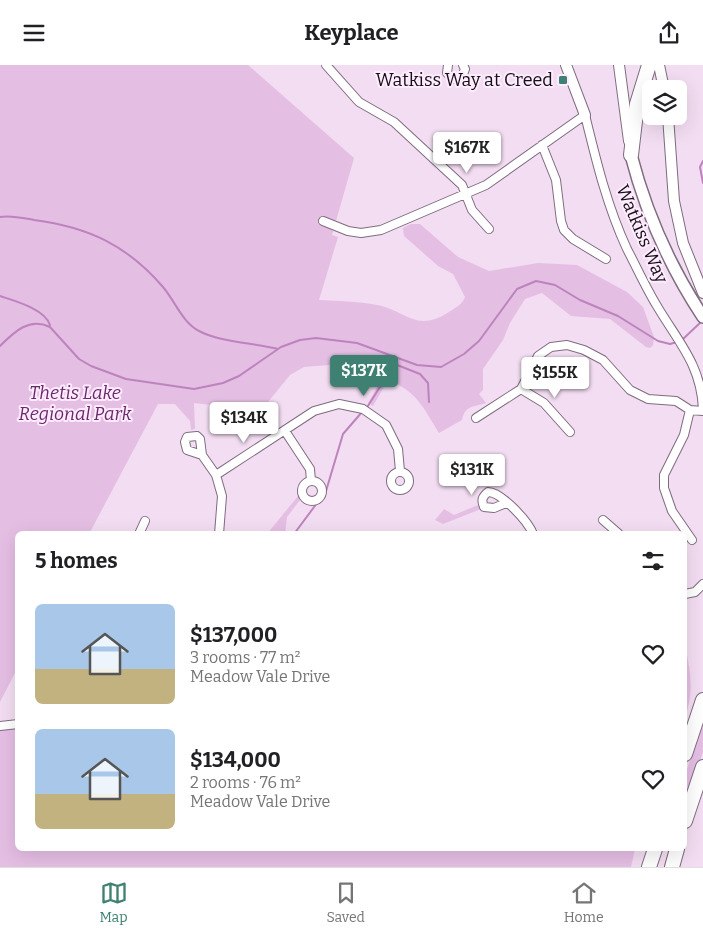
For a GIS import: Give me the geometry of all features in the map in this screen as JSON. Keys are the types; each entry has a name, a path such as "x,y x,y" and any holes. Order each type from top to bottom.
{"highway":[{"path":"631,155 637,104 656,65"},
{"path":"687,748 703,701"},
{"path":"687,815 703,767"},
{"path":"649,867 653,851"},
{"path":"672,867 676,851"}],"main road":[{"path":"631,155 640,188 659,237 679,281 700,313"}],"street":[{"path":"326,65 359,102 394,121 462,185 472,210 489,229"},
{"path":"448,65 447,73 454,79 462,77 465,69 463,65"},
{"name":"Watkiss Way","path":"566,65 584,115 603,184 619,230 650,294 686,352 700,379 703,410"},
{"path":"619,65 631,155"},
{"path":"656,65 661,80"},
{"path":"323,221 348,231 372,232 465,195 486,185 584,115"},
{"path":"669,125 674,201 683,243 702,292"},
{"path":"542,145 556,180 561,221 564,230 573,239 606,259"},
{"path":"476,418 521,389 538,357 551,347 567,345 584,350 603,360 630,390 648,399 676,401 690,410 703,410"},
{"path":"521,389 544,403 570,432"},
{"path":"216,475 322,407 339,404 363,409 379,418 391,432 398,449 400,471"},
{"path":"686,531 672,511 664,489 664,475 684,435 690,410"},
{"path":"285,431 310,469 311,481"},
{"path":"202,455 216,475 222,496 219,531"},
{"path":"506,503 520,514 531,531"},
{"path":"603,520 616,531"},
{"path":"140,531 145,521"},
{"path":"687,533 692,540"},
{"path":"687,594 694,592 703,585"},
{"path":"0,726 15,724"}],"green space":[{"name":"Thetis Lake Regional Park","path":"0,65 248,65 354,158 332,235 338,237 319,300 377,305 420,321 438,318 458,306 465,297 453,274 438,266 404,236 403,228 411,224 420,224 458,257 489,271 538,263 577,265 627,292 643,307 654,337 653,345 650,348 646,347 610,319 571,316 542,293 525,299 510,323 503,340 483,369 483,390 479,394 486,403 468,409 463,415 462,420 439,433 419,402 398,384 388,380 373,406 368,403 385,373 354,363 304,367 290,375 268,402 256,408 245,409 194,403 195,429 191,430 190,421 175,404 158,404 91,531 15,531 15,673 0,702"},
{"path":"298,496 300,500 287,517 285,531 269,531"},
{"path":"478,505 481,509 443,524 435,520 444,509 454,515"},
{"path":"687,656 691,682 687,711"},
{"path":"703,722 703,752 687,799 687,769"},
{"path":"15,726 15,851 635,851 631,867 0,867 0,727"}],"waterway":[{"path":"703,161 700,167 703,183"},
{"path":"0,217 8,216 54,223 89,233 105,240 121,249 149,272 163,287 188,322 199,331 217,338 278,349"},
{"path":"0,346 22,327 42,324 50,327 79,359 91,366 126,379 194,389 223,383 239,376 281,347 300,340 316,338 357,343 417,365 441,367 464,354 479,341 517,289 536,281 555,285 580,300 618,316 658,341 670,344 677,342"},
{"path":"0,296 36,310 47,319 50,325"},
{"path":"682,340 702,321"},
{"path":"366,409 385,379 388,355"},
{"path":"387,361 420,374 428,383 429,402"},
{"path":"296,531 326,491 343,434 362,412"}],"place":[{"name":"Watkiss Way at Creed","path":"563,80"}]}
